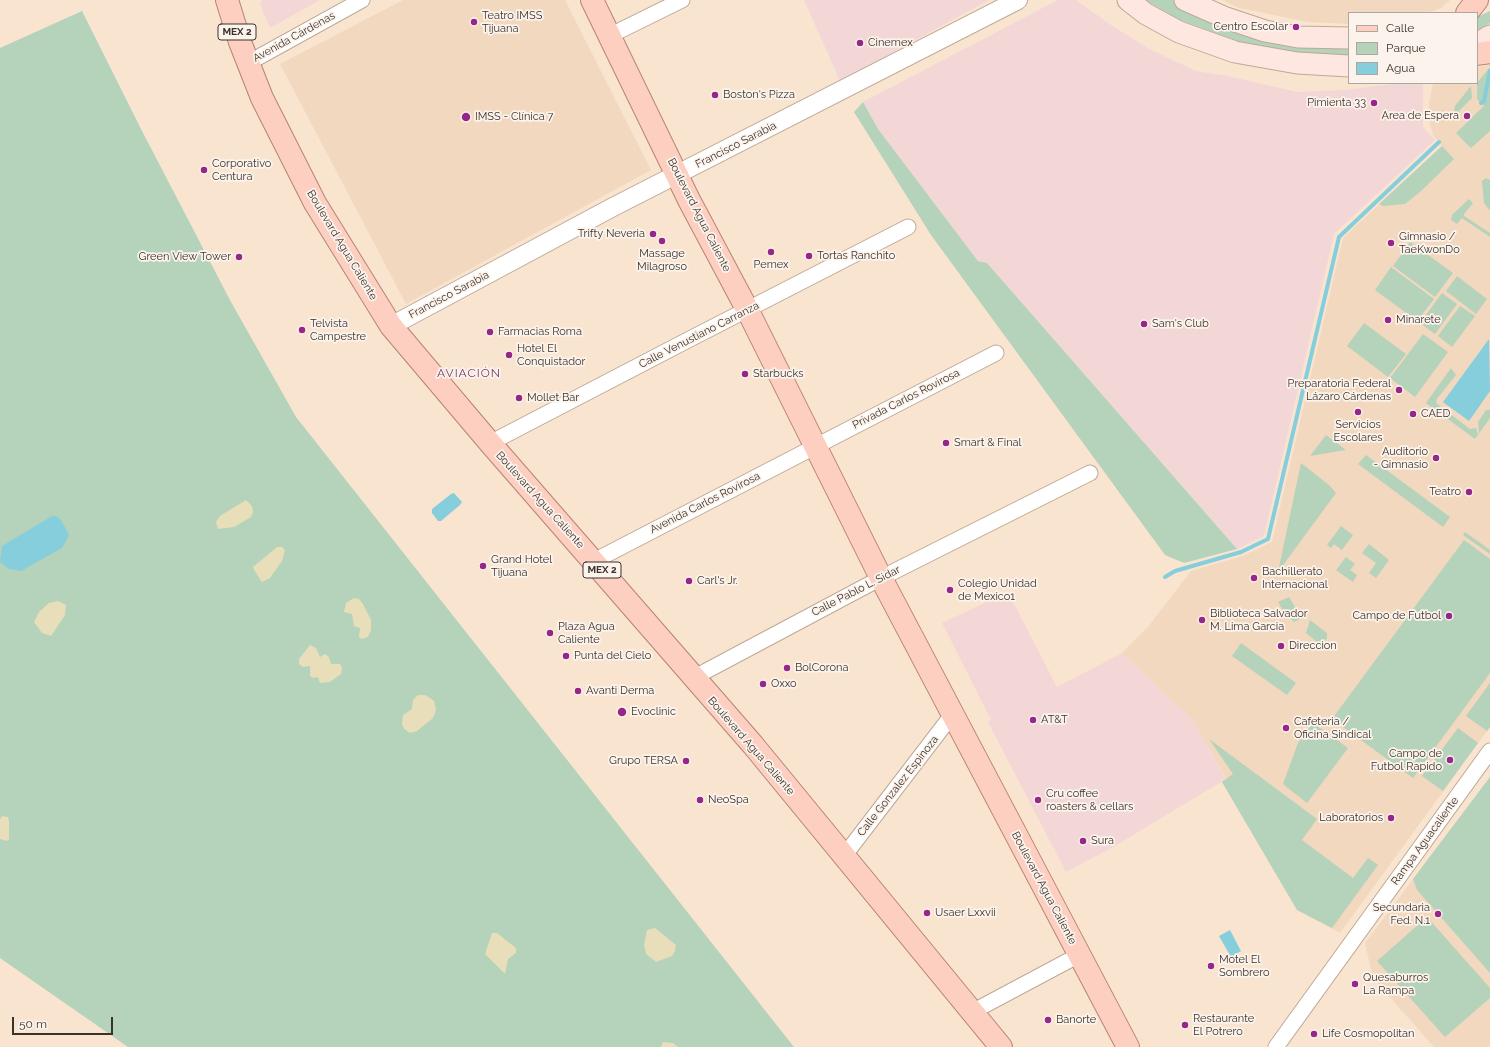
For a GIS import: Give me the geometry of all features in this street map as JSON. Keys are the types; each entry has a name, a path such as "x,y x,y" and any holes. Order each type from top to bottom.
{"main road":[{"name":"Boulevard Agua Caliente","path":"227,0 248,63 262,98 315,203 392,326 490,444 594,561 693,678 753,745 1001,1047"},
{"name":"Boulevard Agua Caliente","path":"592,0 689,200 747,309 881,578 1128,1047"},
{"path":"1128,0 1146,14 1179,32 1235,52 1297,63 1348,66"},
{"path":"1185,0 1226,18 1265,31 1298,37 1348,38"},
{"path":"1467,12 1476,0"},
{"path":"1468,12 1490,2"},
{"path":"1478,43 1490,36"},
{"path":"1478,54 1490,52"}],"street":[{"name":"Avenida Cárdenas","path":"248,63 362,0"},
{"path":"609,36 682,0"},
{"name":"Francisco Sarabia","path":"392,326 613,207 1018,0"},
{"name":"Calle Venustiano Carranza","path":"490,444 747,309 908,227"},
{"name":"Privada Carlos Rovirosa","path":"815,446 996,353"},
{"name":"Avenida Carlos Rovirosa","path":"594,561 815,446"},
{"name":"Calle Pablo L. Sidar","path":"693,678 881,578 1090,473"},
{"name":"Calle Gonzalez Espinoza","path":"844,856 952,715"},
{"name":"Rampa Aguacaliente","path":"1276,1047 1490,751"},
{"path":"972,1012 1079,955"}],"shaded area":[{"path":"262,0 320,0 270,28 260,4"},
{"name":"IMSS - Clínica 7","path":"403,0 565,0 651,170 406,304 280,64"},
{"path":"804,0 989,0 840,81"},
{"path":"1058,0 1076,0 1111,25 1149,49 1196,71 1232,77 1297,92 1344,90 1393,84 1423,84 1423,127 1435,140 1334,234 1264,536 1237,549 987,263 978,261 878,129 863,102"},
{"path":"1222,0 1450,0 1441,8 1430,12 1348,12 1348,24 1308,22 1239,8"},
{"name":"Preparatoria Federal Lázaro Cárdenas","path":"1490,65 1490,727 1340,933 1297,910 1222,782 1226,778 1192,719 1122,653 1147,628 1191,571 1243,556 1272,542 1343,238 1442,146 1433,135 1429,120 1429,103 1433,84 1478,84 1478,67"},
{"path":"1008,592 1057,687 1122,653 1192,719 1226,779 1113,847 1066,872 988,722 991,720 942,623"},
{"name":"Secundaria Fed. N.1","path":"1490,777 1490,1047 1434,1047 1373,978 1365,943"}],"green space":[{"path":"1145,0 1180,0 1348,44 1348,58 1317,59 1248,45 1180,20"},
{"path":"82,11 141,129 231,302 296,417 794,1047 128,1047 0,958 0,48"},
{"path":"1490,11 1490,23 1478,30 1478,17"},
{"path":"1490,67 1490,131 1471,148 1456,133 1484,106 1477,99 1478,82"},
{"path":"1471,86 1472,98 1453,117 1455,106"},
{"path":"863,102 878,129 978,261 987,263 1237,549 1184,563 1165,555 931,235 854,112"},
{"path":"1442,146 1454,159 1420,192 1405,204 1384,206 1379,204"},
{"path":"1486,178 1490,180 1490,211 1484,203 1482,181"},
{"path":"1469,199 1473,203 1464,216 1490,233 1490,237 1462,218 1457,224 1451,220 1452,215"},
{"path":"1410,242 1453,273 1435,297 1393,266"},
{"path":"1391,267 1434,299 1417,321 1375,290"},
{"path":"1457,276 1487,299 1476,314 1446,291"},
{"path":"1442,293 1457,304 1435,334 1420,323"},
{"path":"1460,306 1475,316 1452,347 1438,336"},
{"path":"1364,323 1406,354 1388,377 1347,346"},
{"path":"1423,334 1448,352 1415,397 1390,378"},
{"path":"1451,368 1456,375 1436,400 1437,404 1470,429 1476,428 1478,435 1475,439 1426,403"},
{"path":"1486,410 1490,410 1490,418 1478,435 1478,422"},
{"path":"1326,435 1346,450 1310,456"},
{"path":"1366,455 1450,517 1443,527 1358,464"},
{"path":"1301,463 1329,485 1336,493 1278,572"},
{"path":"1341,526 1353,535 1342,550 1334,544 1331,548 1327,545"},
{"path":"1465,532 1490,550 1490,554 1463,535"},
{"name":"Campo de Futbol","path":"1464,540 1490,559 1490,673 1413,778 1332,719"},
{"path":"1369,544 1389,560 1376,578 1369,573 1376,563 1362,553"},
{"path":"1346,557 1355,564 1350,570 1357,575 1353,582 1336,570"},
{"path":"1289,597 1302,618 1294,622 1284,612 1278,602"},
{"path":"1310,620 1327,633 1327,638 1322,646 1306,633"},
{"path":"1241,643 1296,683 1287,695 1232,656"},
{"path":"1490,683 1490,727 1487,731 1466,716"},
{"path":"1313,723 1348,748 1307,803 1283,784 1298,743"},
{"name":"Campo de Futbol Rapido","path":"1458,728 1478,743 1443,791 1422,776"},
{"path":"1209,739 1317,819 1302,840 1353,878 1368,858 1378,865 1332,928 1297,910 1222,782 1233,774"},
{"path":"1490,777 1490,973 1417,890 1413,879"},
{"path":"1427,917 1490,988 1490,998 1445,1037 1377,961"}],"sand":[{"path":"246,500 252,506 253,512 251,517 234,527 218,529 216,522 220,516"},
{"path":"277,547 282,547 285,550 282,561 270,578 262,582 253,567"},
{"path":"354,598 359,599 363,604 371,620 371,630 368,637 362,639 359,637 360,628 354,626 352,614 344,612 346,603"},
{"path":"58,601 66,605 65,615 51,636 42,633 34,622 39,612 49,603"},
{"path":"310,645 316,648 320,657 325,654 329,657 331,664 340,664 342,668 341,674 330,682 320,683 318,677 313,678 310,676 310,666 303,667 299,664 299,659"},
{"path":"418,695 425,695 434,701 436,710 433,718 417,731 410,733 404,729 402,724 403,715 412,709 413,700"},
{"path":"2,816 8,817 9,821 9,839 7,841 0,839 0,819"},
{"path":"655,928 676,945 672,956 656,962 646,954 644,945 647,930"},
{"path":"492,933 497,933 516,948 516,953 508,959 505,974 485,954"},
{"path":"663,1042 673,1043 678,1047 661,1047"}],"water":[{"path":"1489,339 1490,391 1469,421 1443,402"},
{"path":"454,493 462,502 441,521 438,521 432,513 432,509"},
{"path":"52,516 56,516 61,520 69,535 62,548 21,571 9,569 0,562 2,546"},
{"path":"1230,930 1241,951 1231,957 1219,936"}],"waterway":[{"path":"1481,103 1484,101 1490,71"},
{"path":"1165,577 1175,571 1241,552 1268,539 1339,237 1439,142"}],"place":[{"name":"Teatro IMSS Tijuana","path":"474,22"},
{"name":"Centro Escolar","path":"1296,27"},
{"name":"Cinemex","path":"860,43"},
{"name":"Boston's Pizza","path":"715,95"},
{"name":"Pimienta 33","path":"1374,103"},
{"name":"Area de Espera","path":"1467,116"},
{"name":"IMSS - Clínica 7","path":"466,117"},
{"name":"Corporativo Centura","path":"204,170"},
{"name":"Trifty Neveria","path":"653,234"},
{"name":"Massage Milagroso","path":"662,241"},
{"name":"Gimnasio / TaeKwonDo","path":"1391,243"},
{"name":"Pemex","path":"771,252"},
{"name":"Tortas Ranchito","path":"809,256"},
{"name":"Green View Tower","path":"239,257"},
{"name":"Minarete","path":"1388,320"},
{"name":"Sam's Club","path":"1144,324"},
{"name":"Telvista Campestre","path":"302,330"},
{"name":"Farmacias Roma","path":"490,332"},
{"name":"Hotel El Conquistador","path":"509,355"},
{"name":"Starbucks","path":"745,374"},
{"name":"Preparatoria Federal Lázaro Cárdenas","path":"1399,390"},
{"name":"Mollet Bar","path":"519,398"},
{"name":"Servicios Escolares","path":"1358,412"},
{"name":"CAED","path":"1413,414"},
{"name":"Smart & Final","path":"946,443"},
{"name":"Auditorio - Gimnasio","path":"1436,458"},
{"name":"Teatro","path":"1469,492"},
{"name":"Grand Hotel Tijuana","path":"483,566"},
{"name":"Bachillerato Internacional","path":"1254,578"},
{"name":"Carl's Jr.","path":"689,581"},
{"name":"Colegio Unidad de Mexico1","path":"950,590"},
{"name":"Campo de Futbol","path":"1449,616"},
{"name":"Biblioteca Salvador M. Lima Garcia","path":"1202,620"},
{"name":"Plaza Agua Caliente","path":"550,633"},
{"name":"Direccion","path":"1281,646"},
{"name":"Punta del Cielo","path":"566,656"},
{"name":"BolCorona","path":"787,668"},
{"name":"Oxxo","path":"763,684"},
{"name":"Avanti Derma","path":"578,691"},
{"name":"Evoclinic","path":"622,712"},
{"name":"AT&T","path":"1033,720"},
{"name":"Cafeteria / Oficina Sindical","path":"1286,728"},
{"name":"Campo de Futbol Rapido","path":"1450,760"},
{"name":"Grupo TERSA","path":"686,761"},
{"name":"NeoSpa","path":"700,800"},
{"name":"Cru coffee roasters & cellars","path":"1038,800"},
{"name":"Laboratorios","path":"1391,818"},
{"name":"Sura","path":"1083,841"},
{"name":"Usaer Lxxvii","path":"927,913"},
{"name":"Secundaria Fed. N.1","path":"1438,914"},
{"name":"Motel El Sombrero","path":"1211,966"},
{"name":"Quesaburros La Rampa","path":"1355,984"},
{"name":"Banorte","path":"1048,1020"},
{"name":"Restaurante El Potrero","path":"1185,1025"},
{"name":"Life Cosmopolitan","path":"1314,1034"}],"district":[{"name":"AVIACIÓN","path":"469,373"}]}
